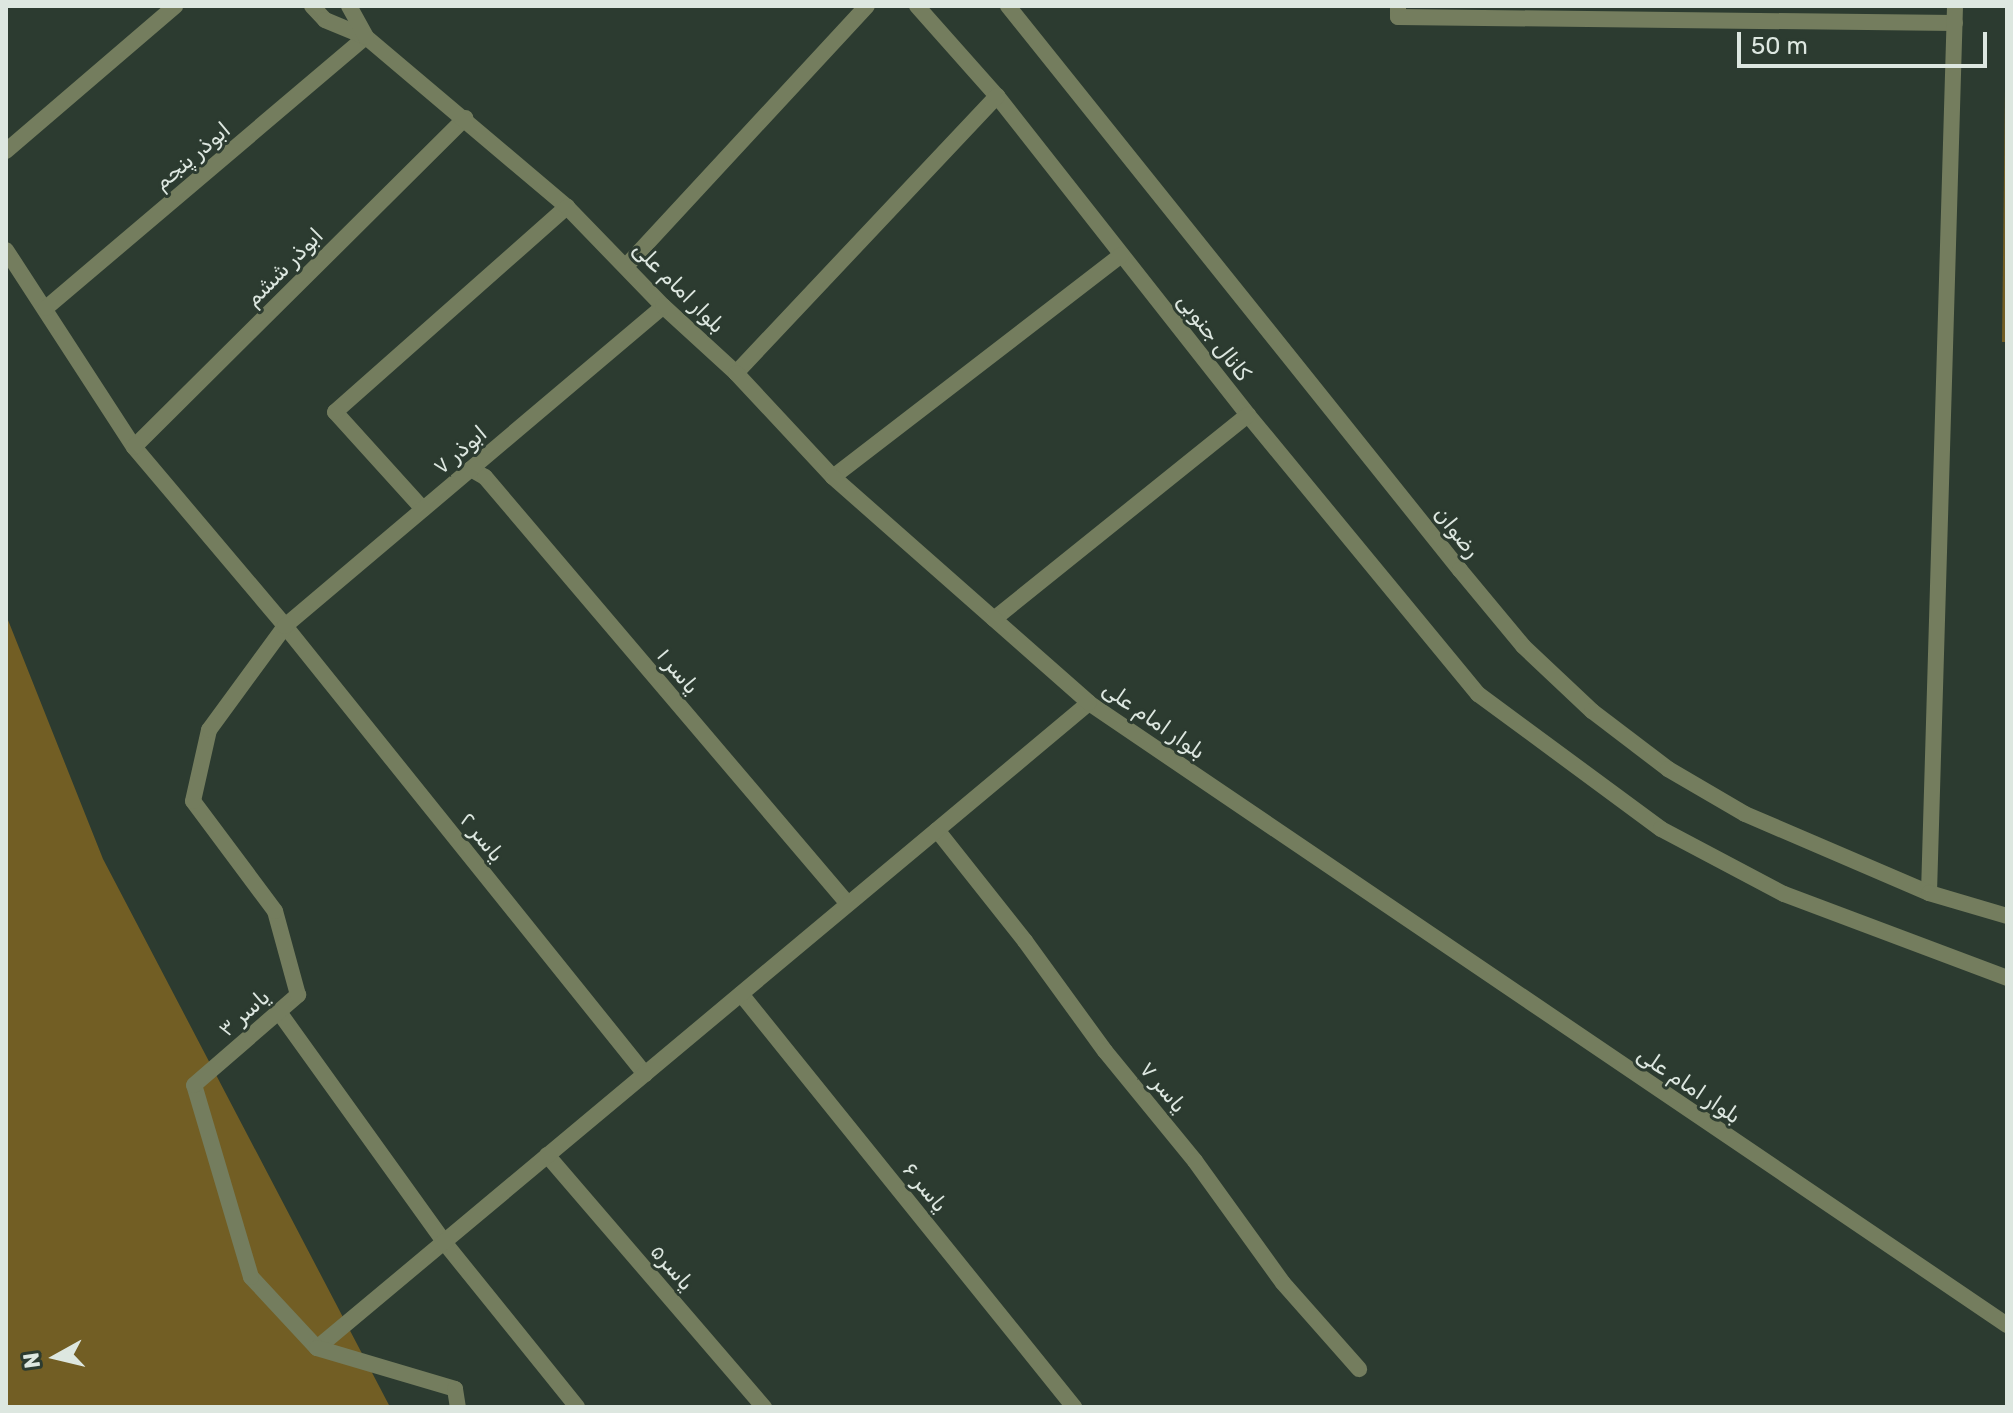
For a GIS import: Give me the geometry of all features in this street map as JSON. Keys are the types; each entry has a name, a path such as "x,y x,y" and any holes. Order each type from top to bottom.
{"street":[{"path":"6,151 175,6"},
{"name":"بلوار امام علی","path":"312,6 325,20 366,37 567,207 627,265 663,306 736,373 833,477 1089,703 2007,1325"},
{"name":"بلوار امام علی","path":"349,6 366,37"},
{"path":"627,265 867,6"},
{"name":"کانال جنوبی","path":"917,6 997,96 1248,415 1478,694 1661,829 1784,894 2007,978"},
{"name":"رضوان","path":"1008,6 1523,646 1592,711 1668,769 1745,814 1929,893 2007,916"},
{"path":"1398,6 1398,17 1955,14 1929,893"},
{"name":"ابوذر پنجم","path":"46,308 366,37"},
{"path":"736,373 997,96"},
{"name":"ابوذر ششم","path":"134,447 465,118"},
{"path":"423,509 335,412 567,207"},
{"name":"یاسر ۲","path":"6,250 134,447 285,626 645,1074"},
{"path":"833,477 1121,255"},
{"name":"ابوذر ۷","path":"285,626 663,306"},
{"path":"994,619 1248,415"},
{"name":"یاسر ۱","path":"471,469 485,477 848,904"},
{"name":"یاسر ۳","path":"285,626 209,730 193,801 275,911 298,995 194,1085 251,1277 317,1348"},
{"path":"317,1348 1089,703"},
{"name":"یاسر ۷","path":"937,830 1025,941 1105,1051 1195,1161 1283,1283 1359,1369"},
{"name":"یاسر ۶","path":"741,994 1074,1407"},
{"path":"279,1012 444,1242 577,1407"},
{"name":"یاسر۵","path":"547,1155 764,1407"},
{"path":"317,1348 455,1389 458,1407"}],"shaded area":[{"path":"2006,6 2007,342 2002,342"},
{"path":"6,615 103,859 390,1407 6,1407"}]}
